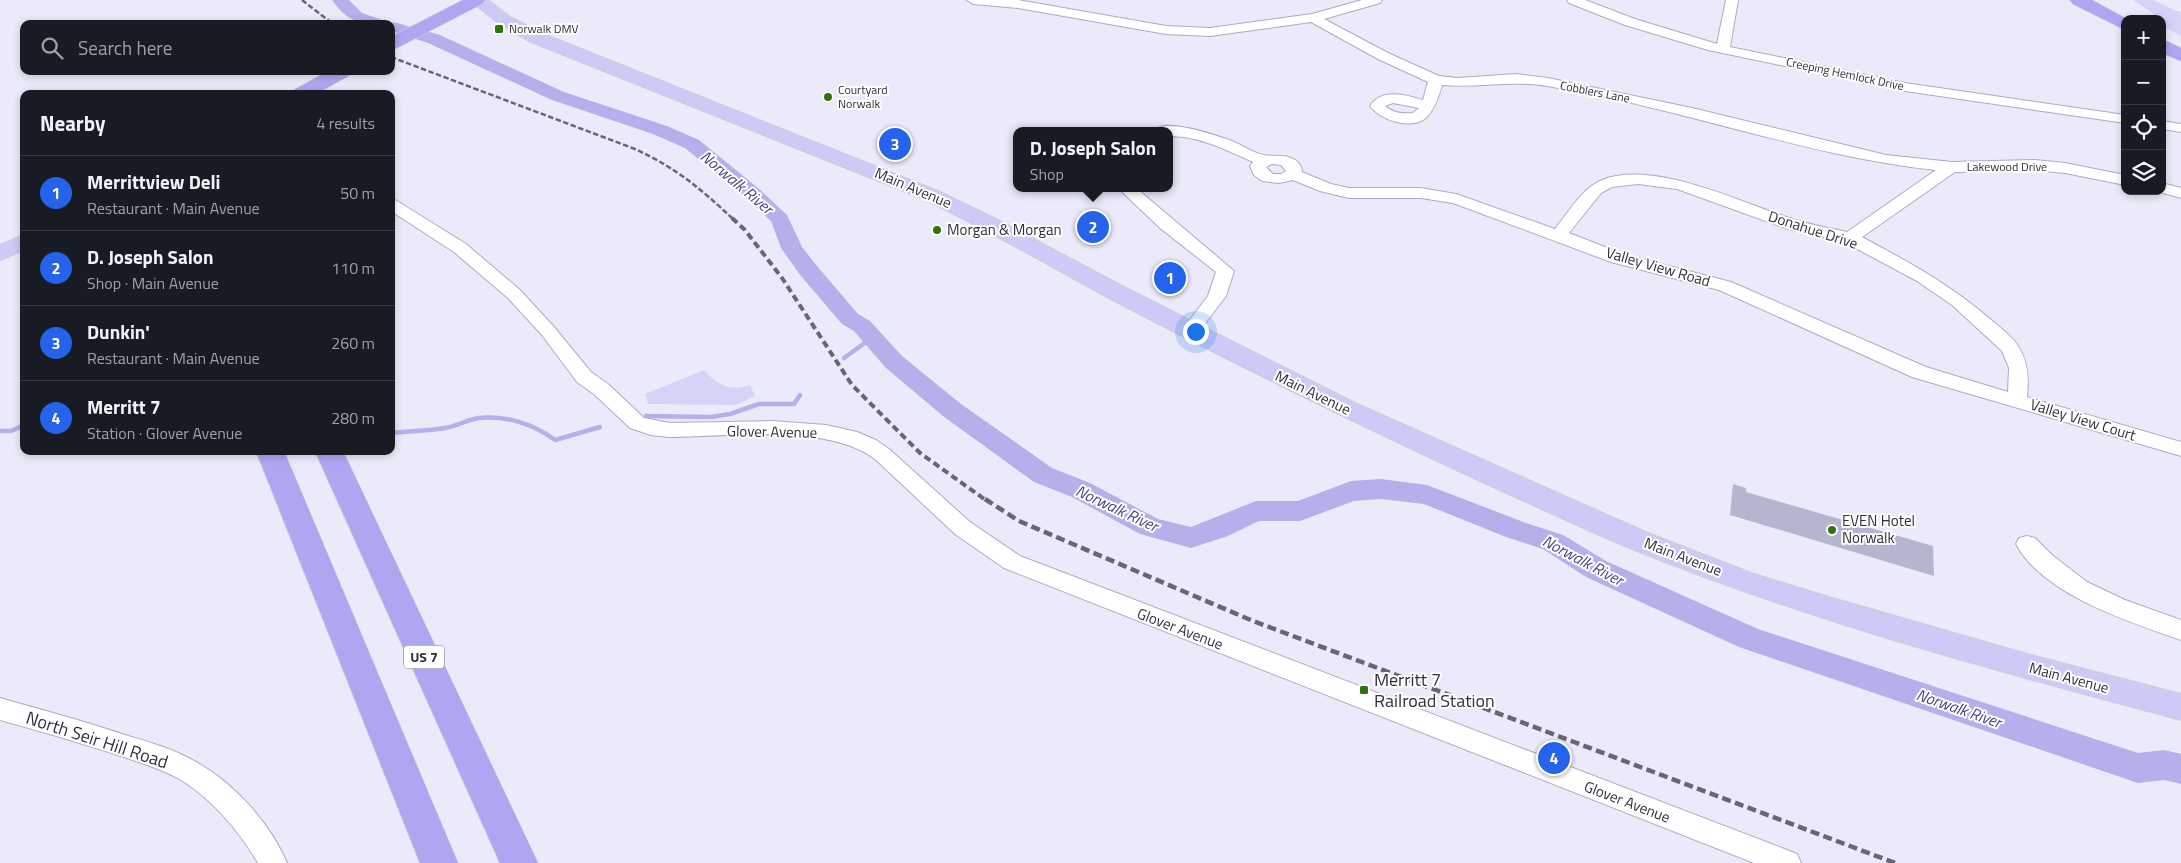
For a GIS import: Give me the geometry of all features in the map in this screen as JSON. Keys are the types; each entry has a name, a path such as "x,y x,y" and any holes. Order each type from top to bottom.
{"highway":[{"path":"395,43 477,0"},
{"path":"2079,0 2121,23"},
{"path":"2092,0 2121,15"},
{"path":"2166,39 2181,46"},
{"path":"2166,47 2181,55"},
{"path":"308,90 336,75"},
{"path":"272,455 439,863"},
{"name":"US 7","path":"331,455 518,863"}],"main road":[{"name":"Main Avenue","path":"477,0 504,20 535,37 886,176 950,204 1307,390 1422,445 1638,540 1734,577 1828,610 1923,638 2181,707"},
{"path":"0,254 20,243"}],"street":[{"path":"973,0 1018,4 1176,31 1236,30 1312,18 1376,0"},
{"name":"Creeping Hemlock Drive","path":"1573,0 1669,35 1723,48 1906,87 2121,118"},
{"path":"1723,48 1732,0"},
{"name":"Cobblers Lane","path":"1312,18 1383,56 1436,80 1458,82 1516,78 1548,82 1692,112 1852,154 1886,160 1952,167"},
{"path":"1427,105 1436,80"},
{"path":"2166,126 2181,128"},
{"name":"Valley View Road","path":"1173,131 1188,131 1264,161 1258,166 1260,172 1273,178 1291,176 1326,188 1349,193 1426,194 1456,199 1624,260 1725,286 1889,360 1919,372 1984,392"},
{"name":"Cobblers Lane","path":"1886,160 1924,184"},
{"name":"Lakewood Drive","path":"1850,238 1924,184 1952,167 2035,165 2065,168 2121,179"},
{"name":"Donahue Drive","path":"1559,235 1594,190 1608,183 1638,179 1680,184 1791,224 1850,238 1923,277 1958,302 1996,334 2010,348 2018,368 2019,383 2016,400"},
{"path":"2166,189 2181,193"},
{"path":"1130,192 1166,224 1225,271 1223,286 1217,298 1191,330"},
{"name":"Glover Avenue","path":"395,195 465,239 542,306 595,371 601,389"},
{"name":"Glover Avenue","path":"395,207 460,248 514,294 548,331 584,378 601,389 637,424 652,428 688,431 798,430 852,438 868,445 886,458 964,531 988,549 1012,562 1787,863"},
{"name":"Valley View Court","path":"1984,392 2181,449"},
{"path":"2027,544 2044,564 2082,591 2122,610 2181,630"},
{"name":"North Seir Hill Road","path":"0,708 87,733 153,755 194,774 228,803 244,820 261,842 272,863"}],"shaded area":[{"path":"2133,0 2153,0 2181,13 2181,36 2166,28 2166,15 2153,15"},
{"path":"704,370 714,380 724,386 736,388 750,385 755,396 736,405 648,404 645,394"}],"building":[{"path":"897,136 911,141 894,153 880,148"},
{"name":"EVEN Hotel Norwalk","path":"1733,484 1746,488 1746,492 1933,546 1934,576 1730,515"}],"waterway":[{"name":"Norwalk River","path":"340,0 356,16 368,20"},
{"name":"Norwalk River","path":"395,27 434,39 558,96 660,130 692,144 751,192 780,219 792,248 809,271 850,319 862,326 894,362 952,410 1043,475 1081,490 1150,527 1191,538 1218,529 1256,511 1300,511 1351,491 1381,489 1427,495 1516,530 1553,542 1596,569 1749,638 2138,768 2164,765 2181,769"},
{"path":"844,358 873,337"},
{"path":"646,416 711,417 730,414 759,404 794,404 800,395"},
{"path":"395,433 445,428 474,419 488,417 509,419 529,425 555,440 600,427"},
{"path":"0,431 11,431 20,427"}],"railway":[{"path":"302,0 328,20"},
{"path":"395,59 650,156 687,180 733,219"},
{"path":"732,218 745,230 782,278 852,385 920,453 987,501"},
{"path":"985,499 1019,521 1253,621 1895,863"}],"place":[{"name":"Norwalk DMV","path":"499,29"},
{"name":"Courtyard Norwalk","path":"828,97"},
{"name":"Dunkin'","path":"895,144"},
{"name":"D. Joseph Salon","path":"1093,227"},
{"name":"Morgan & Morgan","path":"937,230"},
{"name":"Merrittview Deli","path":"1170,278"},
{"name":"EVEN Hotel Norwalk","path":"1832,530"},
{"name":"Merritt 7 Railroad Station","path":"1364,690"},
{"name":"Merritt 7","path":"1554,758"}]}
